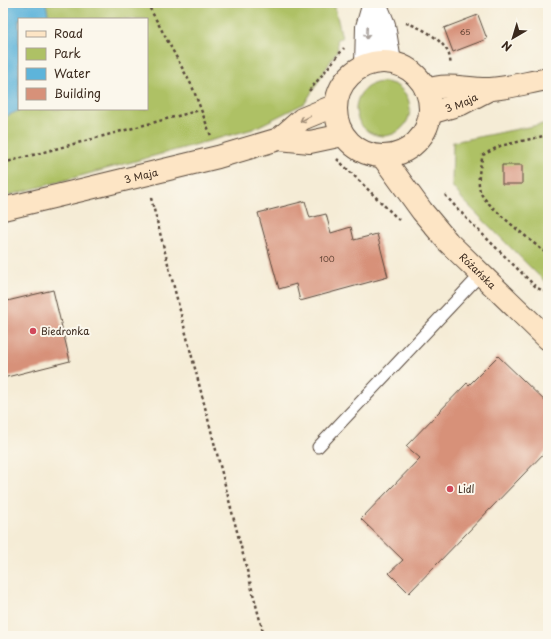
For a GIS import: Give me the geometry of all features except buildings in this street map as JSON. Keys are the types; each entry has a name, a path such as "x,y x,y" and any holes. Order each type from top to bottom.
{"street":[{"path":"374,3 384,25 390,62"},
{"path":"366,64 367,27 374,3"},
{"path":"378,61 390,62 405,67 418,76 426,90 430,113 422,135 405,150 394,155 382,156 367,153 354,146 343,135 337,121 336,105 338,92 345,80 355,70 366,64 378,61"},
{"name":"3 Maja","path":"426,90 434,87 455,85 490,89 548,79"},
{"name":"3 Maja","path":"430,113 461,104 490,89"},
{"name":"3 Maja","path":"279,139 302,119 336,105"},
{"name":"3 Maja","path":"3,209 218,157 279,139 310,142 343,135"},
{"name":"Różańska","path":"405,150 413,197"},
{"name":"Różańska","path":"382,156 422,211 448,242 548,339"}],"lane":[{"path":"318,447 480,274"}],"path":[{"path":"147,3 192,86 218,157"},
{"path":"401,23 405,22 416,26 438,41 448,52 452,67"},
{"path":"307,92 347,45"},
{"path":"3,163 200,110"},
{"path":"548,135 500,146 483,154 478,172 480,193 500,215 548,255"},
{"path":"334,156 404,224"},
{"path":"445,195 467,219 537,288 548,293"},
{"path":"151,198 264,636"}],"green space":[{"path":"3,3 334,3 342,38 337,39 338,49 305,103 253,129 3,197"},
{"path":"378,82 388,82 398,86 406,94 410,104 410,114 406,124 398,132 388,136 378,136 368,132 360,124 356,114 356,104 360,94 368,86"},
{"path":"548,123 548,283 545,282 464,201 452,186 453,142"}],"water":[{"path":"3,3 46,3 49,18 18,18 18,110 20,110 3,118"}],"place":[{"name":"Biedronka","path":"33,331"},
{"name":"Lidl","path":"450,489"}]}
